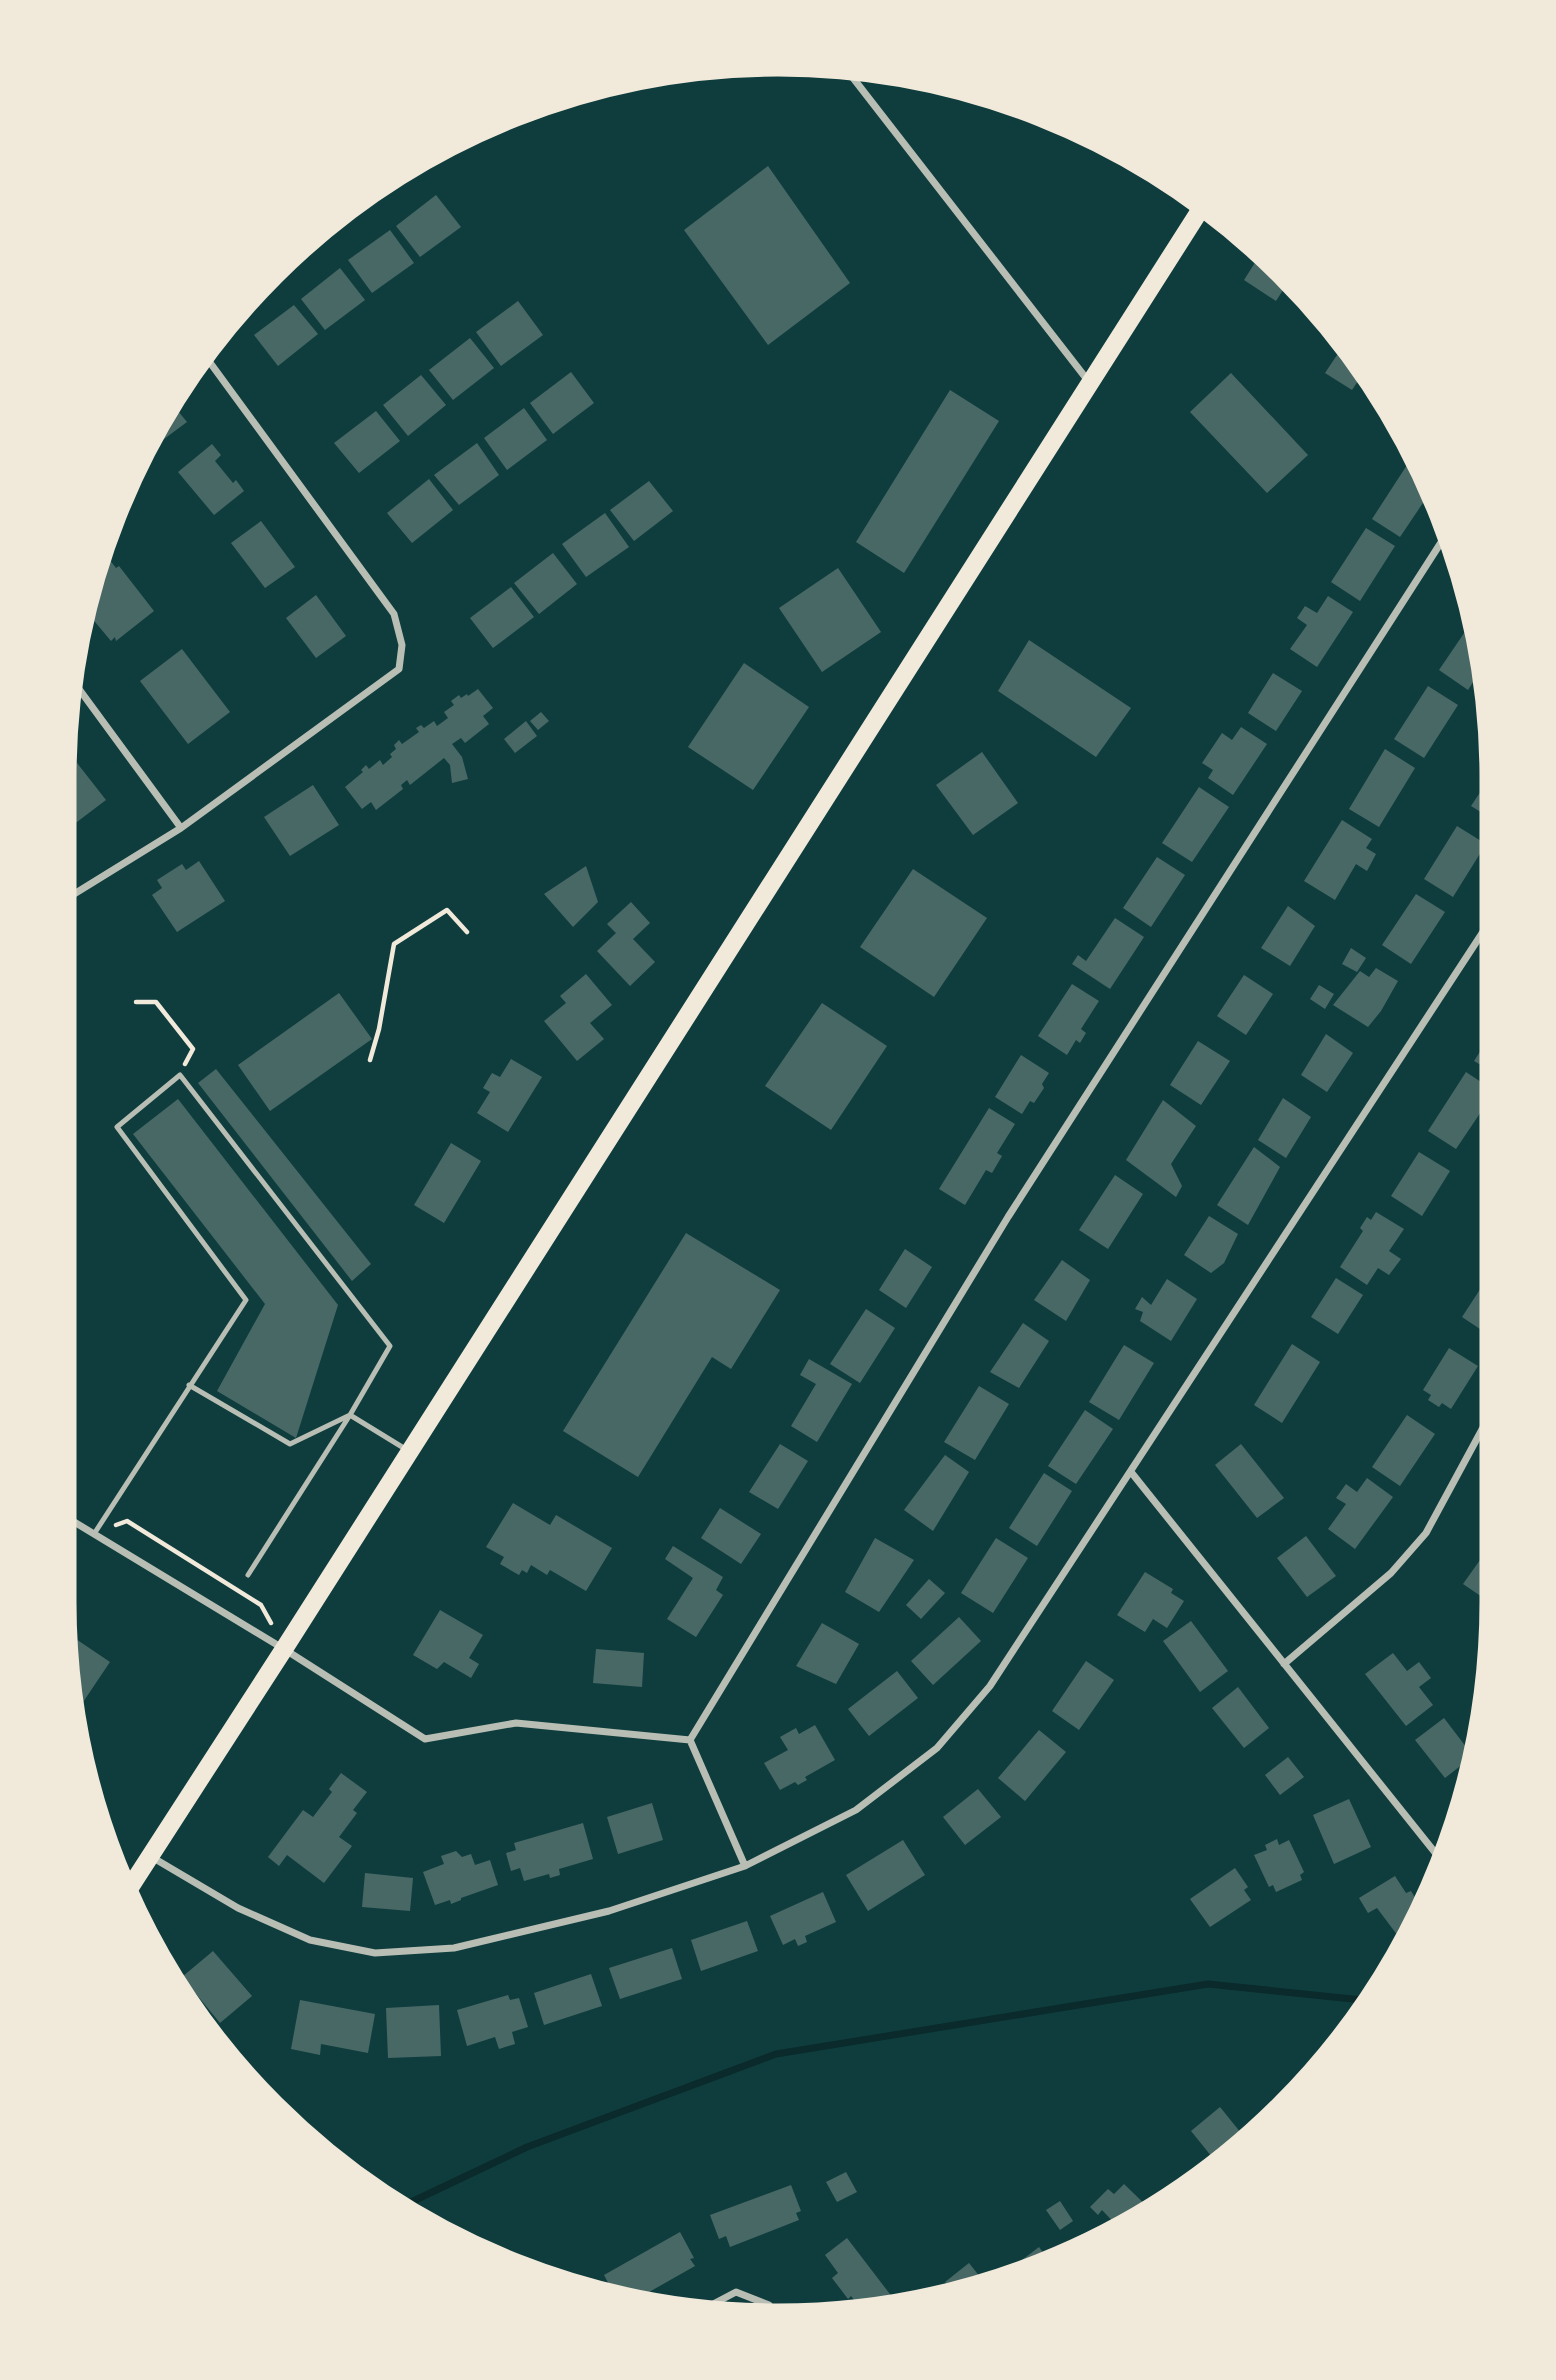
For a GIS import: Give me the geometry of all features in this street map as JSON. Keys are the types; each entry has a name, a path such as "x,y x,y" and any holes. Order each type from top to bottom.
{"main road":[{"path":"132,1885 1199,212"}],"street":[{"path":"852,76 1090,383"},
{"path":"72,895 181,828 399,668 402,645 394,614 209,361"},
{"path":"690,1740 1016,1206 1443,540"},
{"path":"78,687 181,828"},
{"path":"150,1856 238,1908 310,1940 375,1953 454,1948 609,1911 745,1866 856,1810 937,1748 990,1686 1484,930"},
{"path":"1284,1664 1391,1573 1426,1533 1484,1426"},
{"path":"1131,1472 1437,1855"},
{"path":"72,1521 284,1649 425,1739 516,1723 690,1740"},
{"path":"690,1740 745,1866"},
{"path":"712,2305 736,2292 771,2308"}],"lane":[{"path":"94,1534 246,1300 117,1127 180,1075 390,1346 350,1415 248,1575"},
{"path":"189,1385 289,1444 350,1415"},
{"path":"350,1415 409,1452"}],"path":[{"path":"370,1060 379,1029 394,944 447,910 467,932"},
{"path":"135,1002 156,1002 193,1049 180,1075"},
{"path":"94,1534 127,1521 261,1605 284,1649"}],"building":[{"path":"768,166 850,283 768,345 684,230"},
{"path":"436,195 461,227 420,257 396,226"},
{"path":"390,230 414,263 372,293 348,260"},
{"path":"1257,260 1285,287 1276,301 1244,280"},
{"path":"340,268 365,300 325,330 301,299"},
{"path":"518,301 543,335 501,366 476,332"},
{"path":"294,305 318,334 278,366 254,335"},
{"path":"470,338 494,368 453,400 429,370"},
{"path":"1340,351 1360,378 1352,390 1325,373"},
{"path":"571,372 594,403 553,434 530,403"},
{"path":"1231,373 1308,455 1267,493 1190,412"},
{"path":"421,375 446,405 408,436 383,405"},
{"path":"950,390 999,421 904,573 856,542"},
{"path":"524,408 547,440 507,470 484,438"},
{"path":"176,409 187,422 156,445 166,425"},
{"path":"376,411 400,441 359,473 334,443"},
{"path":"477,443 499,475 459,505 434,475"},
{"path":"212,444 221,455 215,461 233,483 236,480 244,491 214,515 178,472"},
{"path":"1407,465 1412,468 1426,499 1400,537 1372,519"},
{"path":"429,479 453,510 412,543 387,513"},
{"path":"649,481 673,511 634,541 610,510"},
{"path":"605,513 629,547 586,577 562,544"},
{"path":"261,521 295,567 265,588 231,543"},
{"path":"1366,528 1395,546 1360,601 1331,582"},
{"path":"553,553 577,584 539,614 514,583"},
{"path":"107,557 116,568 119,566 154,611 116,641 115,637 111,641 91,617"},
{"path":"838,568 881,632 822,672 779,608"},
{"path":"511,587 534,617 493,648 470,618"},
{"path":"316,595 346,636 316,658 286,618"},
{"path":"1328,596 1353,612 1317,667 1290,649 1307,625 1297,618 1305,606 1317,613"},
{"path":"1468,627 1477,677 1468,690 1439,670"},
{"path":"1029,640 1131,708 1096,757 998,691"},
{"path":"182,649 230,712 188,744 140,681"},
{"path":"744,663 809,707 753,790 688,747"},
{"path":"1273,673 1302,691 1276,731 1248,713"},
{"path":"1428,686 1458,705 1424,758 1394,739"},
{"path":"478,689 493,708 483,716 489,724 465,743 461,738 452,744 462,757 468,779 452,783 450,765 444,758 410,785 407,780 401,785 403,789 376,810 371,802 362,809 345,787 363,772 361,770 366,765 369,769 380,760 383,765 392,757 390,754 396,749 394,745 399,740 402,744 419,732 416,728 421,725 424,728 434,721 437,726 448,718 444,712 454,705 451,701 459,695 461,698 467,694 468,696"},
{"path":"541,712 549,721 538,730 530,721"},
{"path":"526,721 537,736 515,753 504,739"},
{"path":"1241,727 1267,744 1233,795 1208,778 1213,770 1202,763 1222,733 1232,740"},
{"path":"1385,749 1415,768 1379,827 1349,809"},
{"path":"982,752 1018,803 973,835 936,785"},
{"path":"72,757 106,800 72,826"},
{"path":"313,785 339,825 290,856 264,817"},
{"path":"1484,786 1484,814 1471,806"},
{"path":"1199,787 1229,807 1192,862 1162,843"},
{"path":"1342,820 1372,839 1366,848 1376,854 1367,871 1356,864 1335,900 1304,881"},
{"path":"1457,826 1484,843 1484,847 1453,897 1424,879"},
{"path":"1157,857 1185,875 1151,927 1123,908"},
{"path":"199,861 225,901 177,932 152,895 162,888 157,880 182,864 186,870"},
{"path":"586,866 598,902 573,927 544,894"},
{"path":"913,869 987,918 934,997 860,947"},
{"path":"1416,894 1445,912 1411,964 1382,945"},
{"path":"631,902 650,923 633,939 655,962 630,986 597,951 616,933 607,924"},
{"path":"1288,906 1315,926 1290,966 1261,948"},
{"path":"1115,918 1144,937 1110,989 1072,964 1078,955 1086,961"},
{"path":"1351,948 1366,958 1357,972 1342,964"},
{"path":"1376,968 1398,981 1381,1011 1368,1027 1333,1005 1360,971 1369,977"},
{"path":"586,974 612,1005 590,1023 604,1039 577,1061 544,1021 566,1003 560,996"},
{"path":"1244,975 1273,994 1246,1035 1217,1016"},
{"path":"1072,984 1099,1001 1081,1029 1086,1033 1080,1043 1076,1040 1067,1055 1038,1036"},
{"path":"1319,985 1334,994 1325,1009 1310,999"},
{"path":"339,993 372,1039 270,1111 238,1065"},
{"path":"822,1003 887,1046 831,1130 765,1086"},
{"path":"1326,1034 1353,1053 1327,1092 1301,1075"},
{"path":"1198,1041 1230,1061 1201,1105 1170,1085"},
{"path":"1484,1046 1484,1067 1474,1061"},
{"path":"1021,1055 1049,1073 1042,1084 1044,1088 1034,1103 1030,1101 1022,1114 995,1097"},
{"path":"511,1059 542,1077 508,1132 477,1113 490,1092 483,1088 492,1073 500,1077"},
{"path":"216,1069 371,1264 352,1281 198,1083"},
{"path":"1466,1072 1484,1084 1484,1107 1456,1149 1428,1131"},
{"path":"1283,1098 1311,1117 1286,1158 1258,1140"},
{"path":"178,1099 338,1305 296,1438 217,1391 265,1304 133,1134"},
{"path":"1163,1100 1196,1126 1171,1164 1182,1186 1176,1197 1126,1160"},
{"path":"989,1108 1015,1124 997,1153 1002,1156 992,1173 986,1170 965,1205 939,1189"},
{"path":"451,1143 481,1161 444,1223 414,1205"},
{"path":"1254,1147 1280,1167 1248,1225 1217,1205"},
{"path":"1419,1152 1450,1171 1422,1216 1391,1196"},
{"path":"1115,1175 1143,1194 1108,1249 1079,1230"},
{"path":"1376,1212 1404,1229 1389,1251 1401,1259 1389,1275 1378,1268 1367,1285 1340,1267 1363,1231 1360,1228 1367,1217 1371,1220"},
{"path":"1209,1216 1238,1234 1224,1263 1211,1273 1184,1255"},
{"path":"686,1233 780,1290 731,1369 712,1357 638,1477 563,1431"},
{"path":"905,1249 932,1267 906,1308 879,1290"},
{"path":"1062,1260 1090,1280 1066,1321 1034,1300"},
{"path":"1336,1278 1363,1295 1338,1334 1311,1317"},
{"path":"1167,1279 1197,1299 1171,1341 1140,1321 1143,1312 1135,1309 1142,1297 1151,1305"},
{"path":"1484,1283 1484,1332 1462,1317"},
{"path":"866,1309 895,1328 860,1383 830,1364"},
{"path":"1023,1323 1049,1341 1019,1388 990,1372"},
{"path":"1292,1344 1320,1362 1282,1423 1254,1405"},
{"path":"1124,1345 1154,1363 1119,1420 1089,1402"},
{"path":"1449,1348 1478,1366 1451,1409 1442,1403 1439,1407 1428,1400 1431,1395 1423,1390"},
{"path":"809,1359 852,1384 817,1442 791,1426 816,1384 800,1375"},
{"path":"979,1386 1009,1404 975,1460 944,1442"},
{"path":"1085,1410 1113,1429 1076,1484 1048,1466"},
{"path":"1407,1415 1435,1434 1400,1486 1372,1467"},
{"path":"780,1444 808,1461 778,1509 749,1492"},
{"path":"1241,1444 1284,1498 1257,1518 1215,1465"},
{"path":"945,1455 969,1472 933,1531 904,1510"},
{"path":"1044,1473 1072,1491 1037,1546 1009,1528"},
{"path":"1367,1478 1393,1497 1355,1549 1328,1529 1346,1504 1336,1498 1346,1484 1357,1492"},
{"path":"513,1503 550,1525 556,1515 612,1548 586,1591 550,1570 547,1575 531,1565 527,1573 522,1570 519,1575 500,1564 504,1557 486,1547"},
{"path":"720,1508 761,1534 741,1564 701,1538"},
{"path":"1306,1536 1336,1576 1307,1597 1277,1558"},
{"path":"875,1538 914,1560 879,1612 845,1592"},
{"path":"996,1538 1028,1558 993,1613 961,1593"},
{"path":"673,1546 723,1577 716,1590 723,1595 696,1637 667,1619 693,1578 665,1559"},
{"path":"1480,1560 1484,1563 1484,1598 1463,1584"},
{"path":"1145,1572 1173,1589 1171,1593 1184,1601 1167,1628 1153,1619 1145,1632 1117,1615"},
{"path":"929,1579 945,1593 921,1619 906,1605"},
{"path":"440,1610 483,1635 469,1658 479,1664 471,1678 444,1662 437,1669 413,1655"},
{"path":"959,1617 981,1641 933,1685 911,1661"},
{"path":"1191,1621 1228,1671 1200,1692 1163,1641"},
{"path":"822,1623 859,1644 836,1684 796,1666"},
{"path":"73,1637 110,1662 80,1707"},
{"path":"596,1649 644,1653 642,1687 593,1683"},
{"path":"1393,1653 1407,1671 1419,1662 1431,1678 1419,1687 1433,1705 1406,1726 1365,1674"},
{"path":"1086,1661 1114,1680 1079,1730 1052,1711"},
{"path":"897,1671 918,1698 869,1736 848,1709"},
{"path":"1238,1687 1269,1728 1244,1748 1212,1708"},
{"path":"1444,1718 1469,1750 1466,1762 1445,1778 1415,1740"},
{"path":"815,1725 835,1760 805,1777 807,1780 798,1785 795,1782 780,1790 764,1763 788,1750 780,1737 796,1728 799,1734"},
{"path":"1039,1730 1066,1752 1025,1801 998,1778"},
{"path":"1288,1757 1304,1777 1280,1795 1265,1775"},
{"path":"341,1773 367,1792 353,1810 357,1813 339,1837 352,1846 324,1883 287,1855 279,1866 268,1857 303,1810 313,1817 332,1792 329,1789"},
{"path":"978,1789 1001,1817 965,1845 943,1817"},
{"path":"1349,1799 1371,1847 1334,1864 1313,1815"},
{"path":"652,1803 663,1840 618,1854 607,1817"},
{"path":"583,1823 593,1859 559,1869 560,1875 550,1878 549,1874 524,1881 520,1868 511,1871 506,1853 516,1850 514,1843"},
{"path":"1277,1839 1279,1845 1289,1840 1304,1872 1300,1875 1302,1880 1276,1892 1273,1885 1269,1887 1254,1855 1267,1850 1265,1845"},
{"path":"903,1840 925,1875 868,1911 846,1875"},
{"path":"456,1851 462,1857 471,1854 475,1865 490,1860 498,1885 451,1904 450,1900 435,1905 423,1872 444,1864 441,1856"},
{"path":"1235,1868 1248,1887 1244,1890 1251,1900 1210,1927 1190,1899"},
{"path":"365,1873 413,1878 410,1911 362,1907"},
{"path":"1395,1876 1406,1893 1411,1891 1417,1901 1399,1937 1377,1908 1368,1913 1359,1898"},
{"path":"823,1892 836,1922 805,1936 807,1942 798,1946 795,1939 783,1945 770,1916"},
{"path":"747,1921 758,1951 701,1971 691,1940"},
{"path":"672,1948 682,1979 620,1999 609,1968"},
{"path":"213,1951 252,1996 220,2023 182,1977"},
{"path":"591,1974 602,2006 544,2025 534,1993"},
{"path":"508,1995 510,2000 519,1998 528,2027 512,2032 515,2044 499,2049 495,2037 467,2046 457,2010"},
{"path":"300,2000 375,2014 368,2053 321,2044 320,2055 291,2049"},
{"path":"439,2005 441,2056 388,2058 386,2008"},
{"path":"1220,2107 1241,2133 1212,2157 1191,2131"},
{"path":"846,2172 857,2192 837,2202 826,2182"},
{"path":"1124,2184 1145,2205 1114,2223 1102,2210 1098,2215 1090,2207 1108,2189 1114,2194"},
{"path":"791,2185 801,2211 796,2213 799,2220 730,2247 726,2236 719,2239 710,2215"},
{"path":"1060,2201 1073,2221 1060,2230 1046,2210"},
{"path":"680,2232 694,2258 690,2259 695,2266 643,2295 611,2288 604,2275"},
{"path":"847,2238 893,2298 857,2303 851,2296 848,2299 832,2278 838,2273 825,2255"},
{"path":"1039,2247 1045,2255 1020,2265 1018,2263"},
{"path":"969,2263 981,2278 949,2287 945,2282"}],"waterway":[{"path":"408,2203 527,2147 776,2054 1208,1984 1361,2000"}]}
